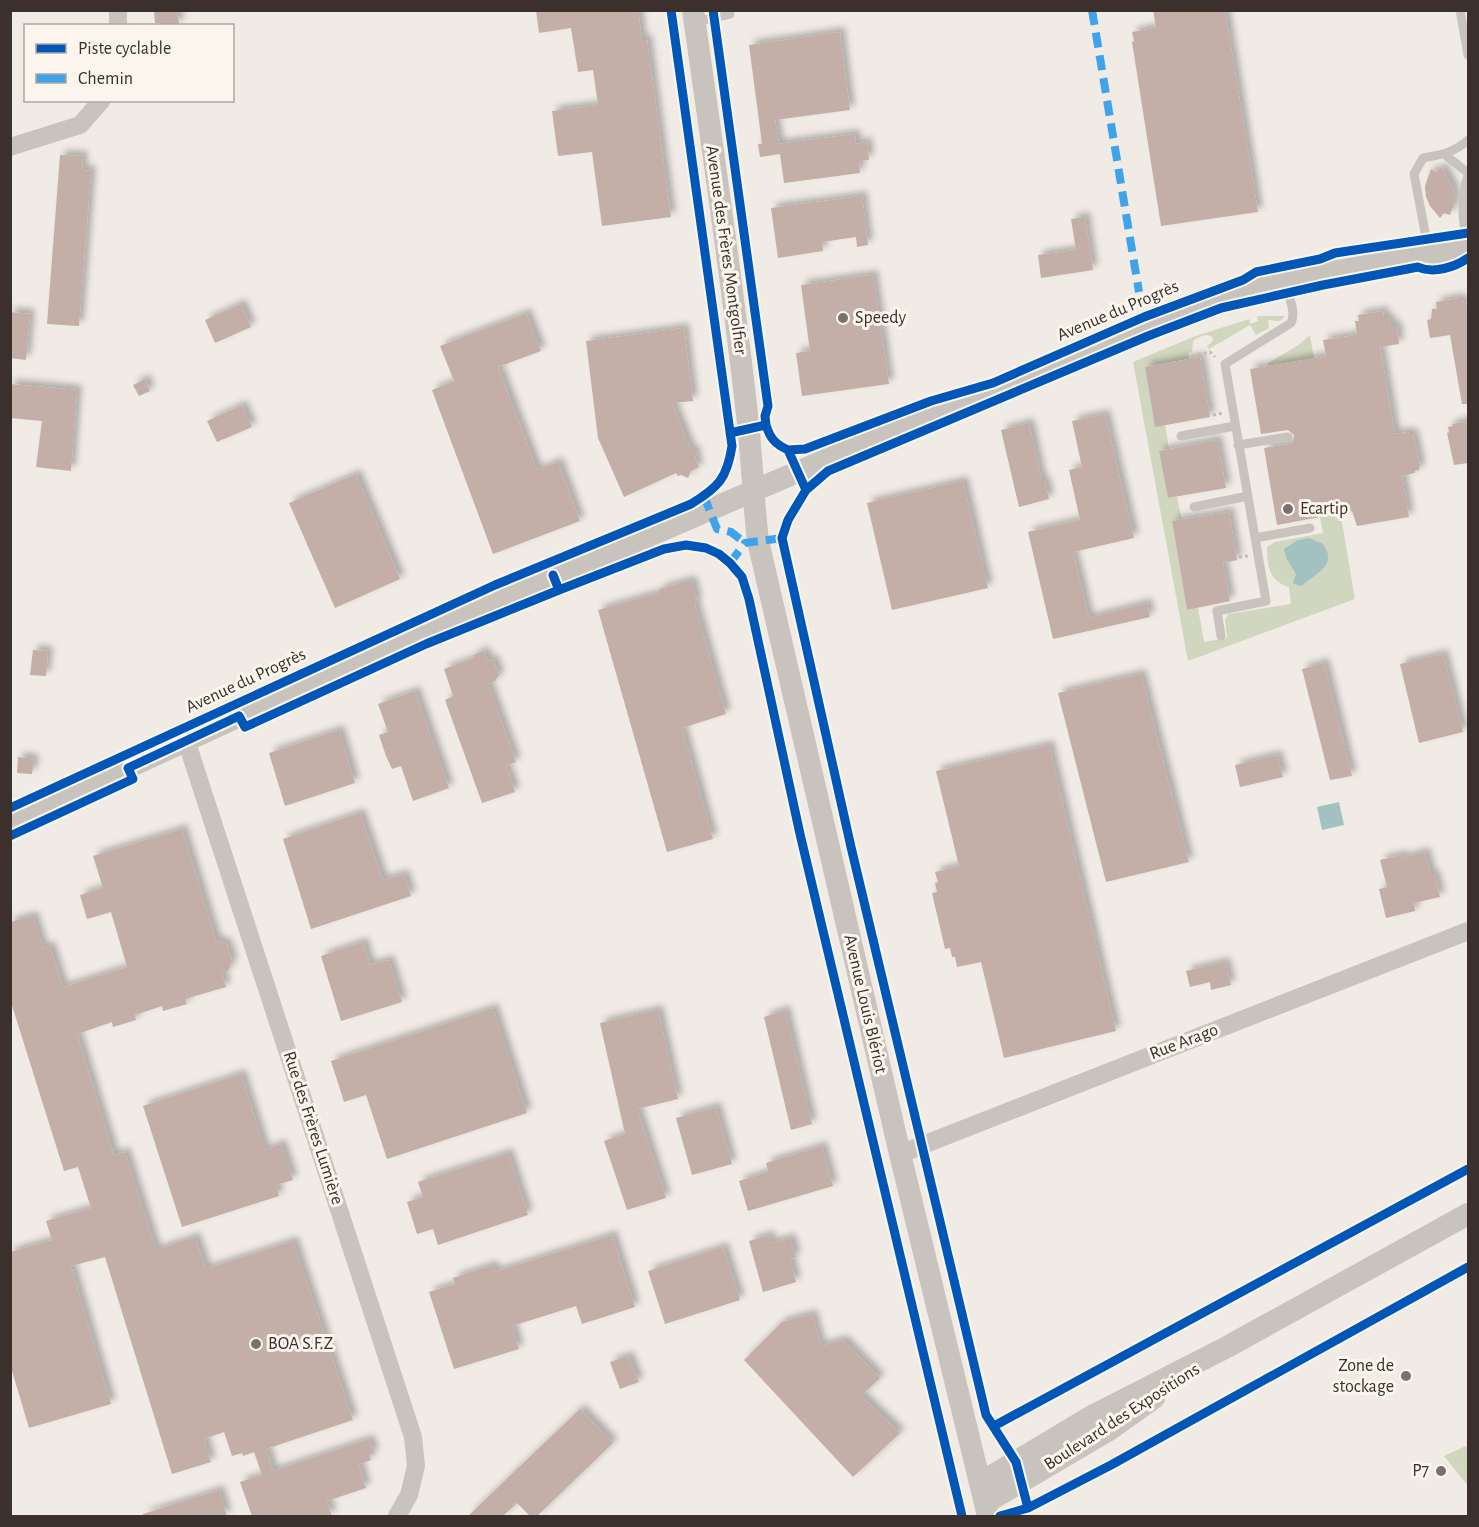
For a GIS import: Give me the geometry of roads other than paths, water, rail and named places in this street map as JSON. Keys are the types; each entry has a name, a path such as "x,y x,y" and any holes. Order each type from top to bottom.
{"street":[{"name":"Avenue des Frères Montgolfier","path":"694,16 740,353 749,429 752,490"},
{"path":"10,147 80,125 100,102"},
{"name":"Avenue du Progrès","path":"10,822 469,610 1155,323 1228,297 1284,281 1468,247"},
{"name":"Avenue Louis Blériot","path":"752,490 758,541 900,1154 984,1501"},
{"name":"Rue des Frères Lumière","path":"186,740 413,1437 416,1466 409,1495 397,1516"},
{"name":"Rue Arago","path":"900,1154 1468,930"},
{"name":"Boulevard des Expositions","path":"984,1501 1092,1416 1227,1347 1468,1214"}],"lane":[{"path":"694,16 730,14 729,10"},
{"path":"1460,10 1468,56"},
{"path":"1429,254 1414,174 1423,158 1444,154 1458,148 1468,140"},
{"path":"1444,154 1468,174 1464,188 1465,234 1468,247"},
{"path":"1221,636 1217,611 1266,601 1225,364 1291,323 1294,316 1284,281"},
{"path":"1181,436 1235,426"},
{"path":"1238,445 1288,437"},
{"path":"1194,507 1248,496"},
{"path":"1255,538 1310,528"}],"water":[{"path":"1309,538 1323,544 1327,551 1327,563 1324,568 1299,586 1293,583 1296,574 1286,558 1284,549 1298,540"},
{"path":"1339,802 1344,825 1322,830 1317,807"}],"place":[{"name":"Speedy","path":"843,318"},
{"name":"Ecartip","path":"1288,509"},
{"name":"BOA S.F.Z","path":"256,1344"},
{"name":"Zone de stockage","path":"1406,1376"},
{"name":"P7","path":"1441,1471"}]}
